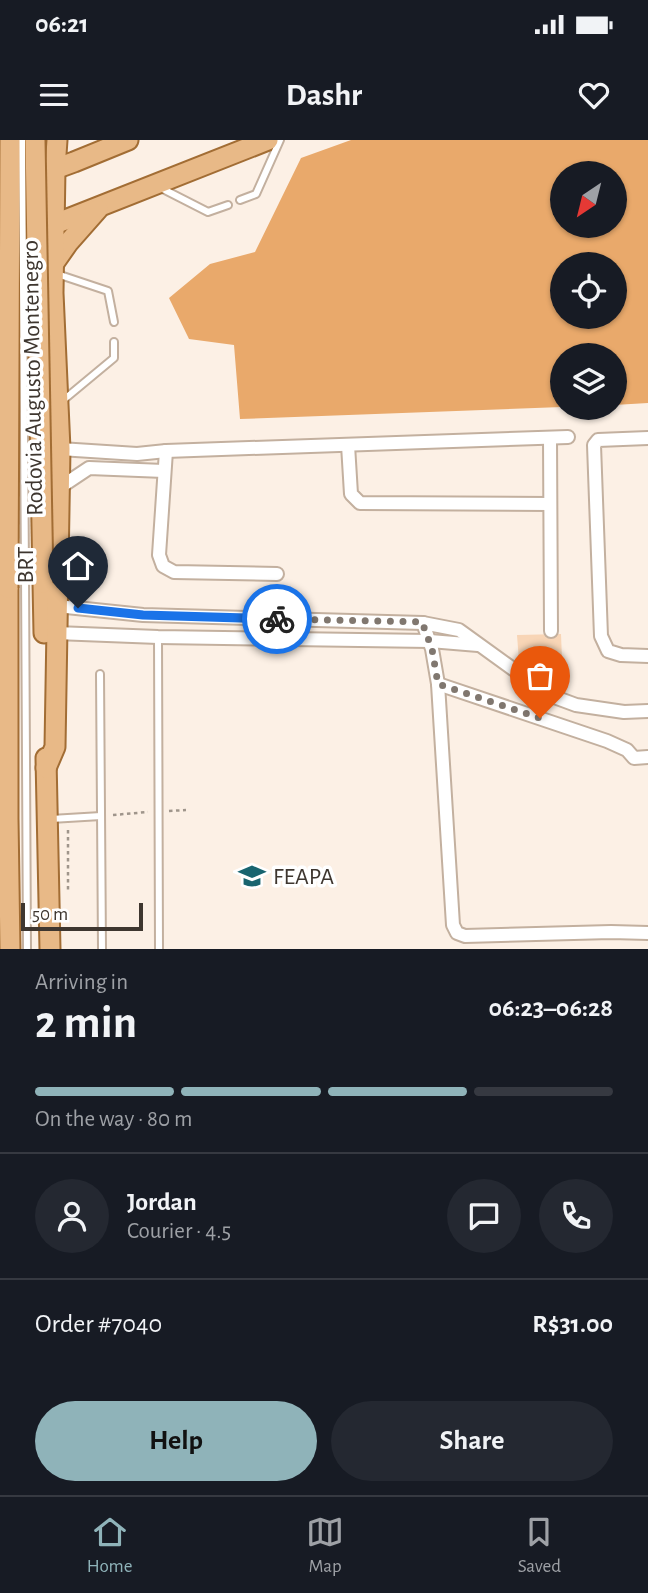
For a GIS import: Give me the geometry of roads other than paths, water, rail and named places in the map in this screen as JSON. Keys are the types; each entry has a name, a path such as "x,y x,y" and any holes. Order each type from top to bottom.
{"main road":[{"path":"10,140 4,822 10,949"},
{"path":"35,140 46,768"},
{"path":"0,155 9,163 32,163 40,157 48,140"},
{"name":"Rodovia Augusto Montenegro","path":"50,949 46,768 55,747 60,449 53,293 58,140"},
{"path":"0,189 128,140"},
{"path":"0,243 268,140"},
{"path":"54,268 68,243 102,206"},
{"path":"0,272 13,262 35,261 45,268 53,293"}],"street":[{"path":"60,449 137,454 166,450 568,437"},
{"path":"550,438 551,631"},
{"path":"648,438 598,440 594,445 601,636 608,650 621,655 648,656"},
{"path":"348,444 351,495 360,503 550,504"},
{"path":"89,450 89,468"},
{"path":"166,450 159,555 163,566 174,572 277,574"},
{"path":"59,488 89,468 164,471"},
{"path":"57,606 143,615 422,622 459,630 549,695 576,705 624,712 648,711"},
{"path":"422,622 430,641 438,684 453,925 457,933 465,936 648,933"},
{"path":"56,633 430,641 478,645"},
{"path":"438,684 607,741 627,750 634,758 648,757"}],"lane":[{"name":"BRT","path":"22,140 27,949"},
{"path":"240,200 256,194 280,140"},
{"path":"154,185 208,212 228,205"},
{"path":"54,268 108,291 114,322"},
{"path":"57,405 114,358 114,342"},
{"path":"270,618 272,639"},
{"path":"158,637 159,949"},
{"path":"100,674 102,949"},
{"path":"48,819 101,816"}],"place":[{"name":"FEAPA","path":"252,876"}]}
